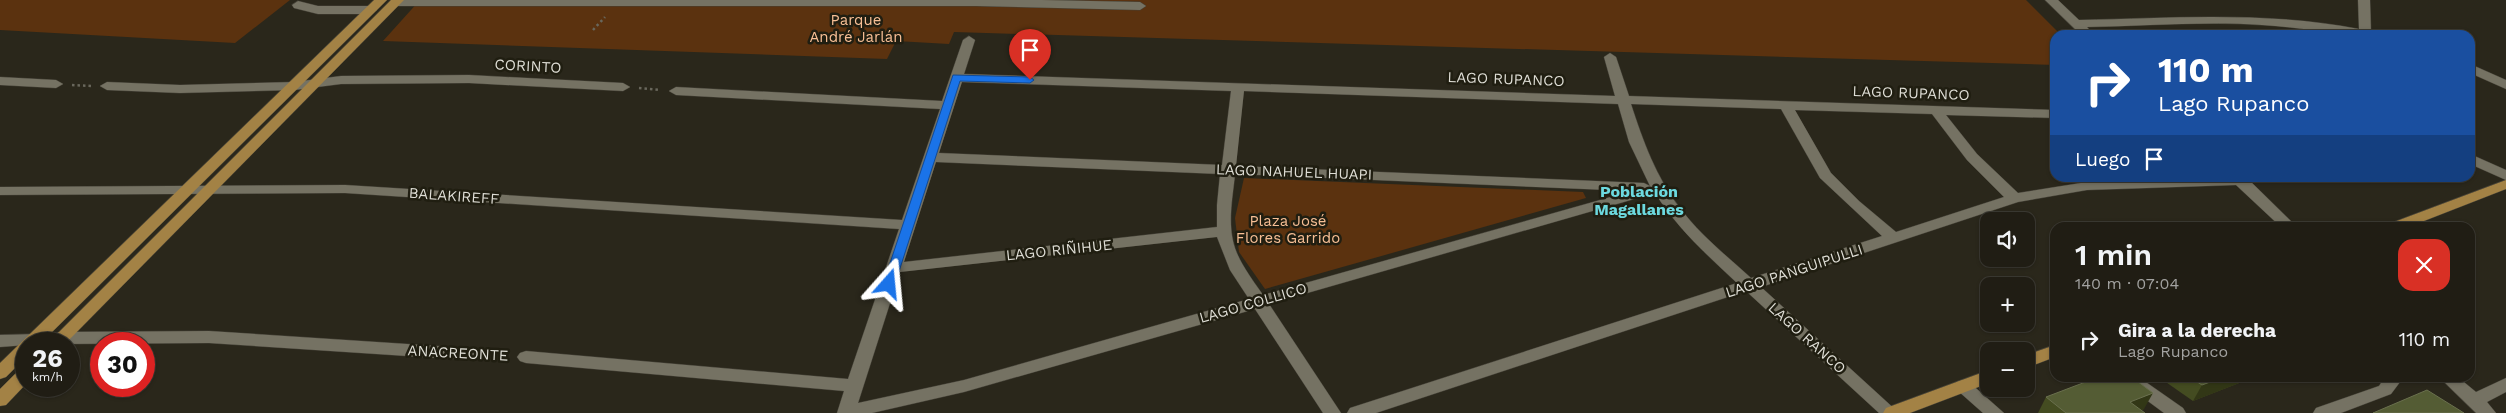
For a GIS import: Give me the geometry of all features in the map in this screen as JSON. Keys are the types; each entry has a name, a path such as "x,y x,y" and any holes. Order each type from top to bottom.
{"main road":[{"path":"66,332 397,1"},
{"path":"42,332 376,5"},
{"path":"2407,222 2506,184"},
{"path":"2035,359 2050,353"},
{"path":"0,373 15,358"},
{"path":"1891,413 1980,379"},
{"path":"0,400 15,384"}],"street":[{"path":"322,0 298,5 318,10 376,5"},
{"path":"2050,0 2083,30"},
{"path":"2364,0 2367,30"},
{"path":"397,1 976,2 1140,6"},
{"path":"2076,24 2265,20 2312,24 2342,30"},
{"path":"847,412 969,40"},
{"name":"LAGO RANCO","path":"1610,57 1621,99 1636,142 1658,188 1685,226 1891,413"},
{"path":"2475,70 2506,85"},
{"name":"LAGO RUPANCO","path":"956,78 2050,114"},
{"name":"CORINTO","path":"107,86 180,89 294,86 317,82 469,79 623,87"},
{"path":"0,81 56,84"},
{"path":"1238,87 1228,170 1224,231 1232,260 1332,413"},
{"path":"676,90 947,105"},
{"path":"1786,105 1825,175 1854,204 1894,238"},
{"path":"1936,110 1964,151 1994,182 2016,198"},
{"name":"LAGO NAHUEL HUAPI","path":"930,157 1658,188"},
{"path":"2475,160 2506,176"},
{"name":"LAGO PANGUIPULLI","path":"1356,413 2016,198 2087,186 2174,182"},
{"path":"2243,182 2285,222"},
{"name":"BALAKIREFF","path":"0,191 72,193 265,188 345,190 908,225"},
{"name":"LAGO COLLICO","path":"847,412 964,386 1658,188"},
{"name":"LAGO RIÑIHUE","path":"894,268 1224,231"},
{"name":"ANACREONTE","path":"80,340 209,337 452,353"},
{"path":"0,341 15,342"},
{"name":"ANACREONTE","path":"526,357 855,386"},
{"path":"2134,382 2177,413"},
{"path":"2322,413 2385,390 2391,382"},
{"path":"2453,382 2487,413"},
{"path":"2474,401 2506,384"},
{"path":"1962,386 1995,413"}],"path":[{"path":"56,84 107,86"},
{"path":"623,87 676,90"},
{"name":"ANACREONTE","path":"452,353 526,357"}],"green space":[{"path":"0,0 290,0 235,43 0,30"},
{"name":"Parque André Jarlán","path":"420,0 2026,0 2056,30 2050,30 2050,65 954,32 949,44 896,41 887,59 383,41"},
{"name":"Plaza José Flores Garrido","path":"1244,178 1583,192 1586,198 1265,289 1239,252 1235,218"}],"building":[{"path":"2085,382 2138,382 2153,393 2130,402 2145,413 2066,413 2046,397"},
{"path":"2197,382 2210,382 2202,385"},
{"path":"2427,390 2464,413 2373,413"}],"district":[{"name":"Población Magallanes","path":"1639,200"}],"route":[{"path":"889,284 956,78 1030,80"}]}
